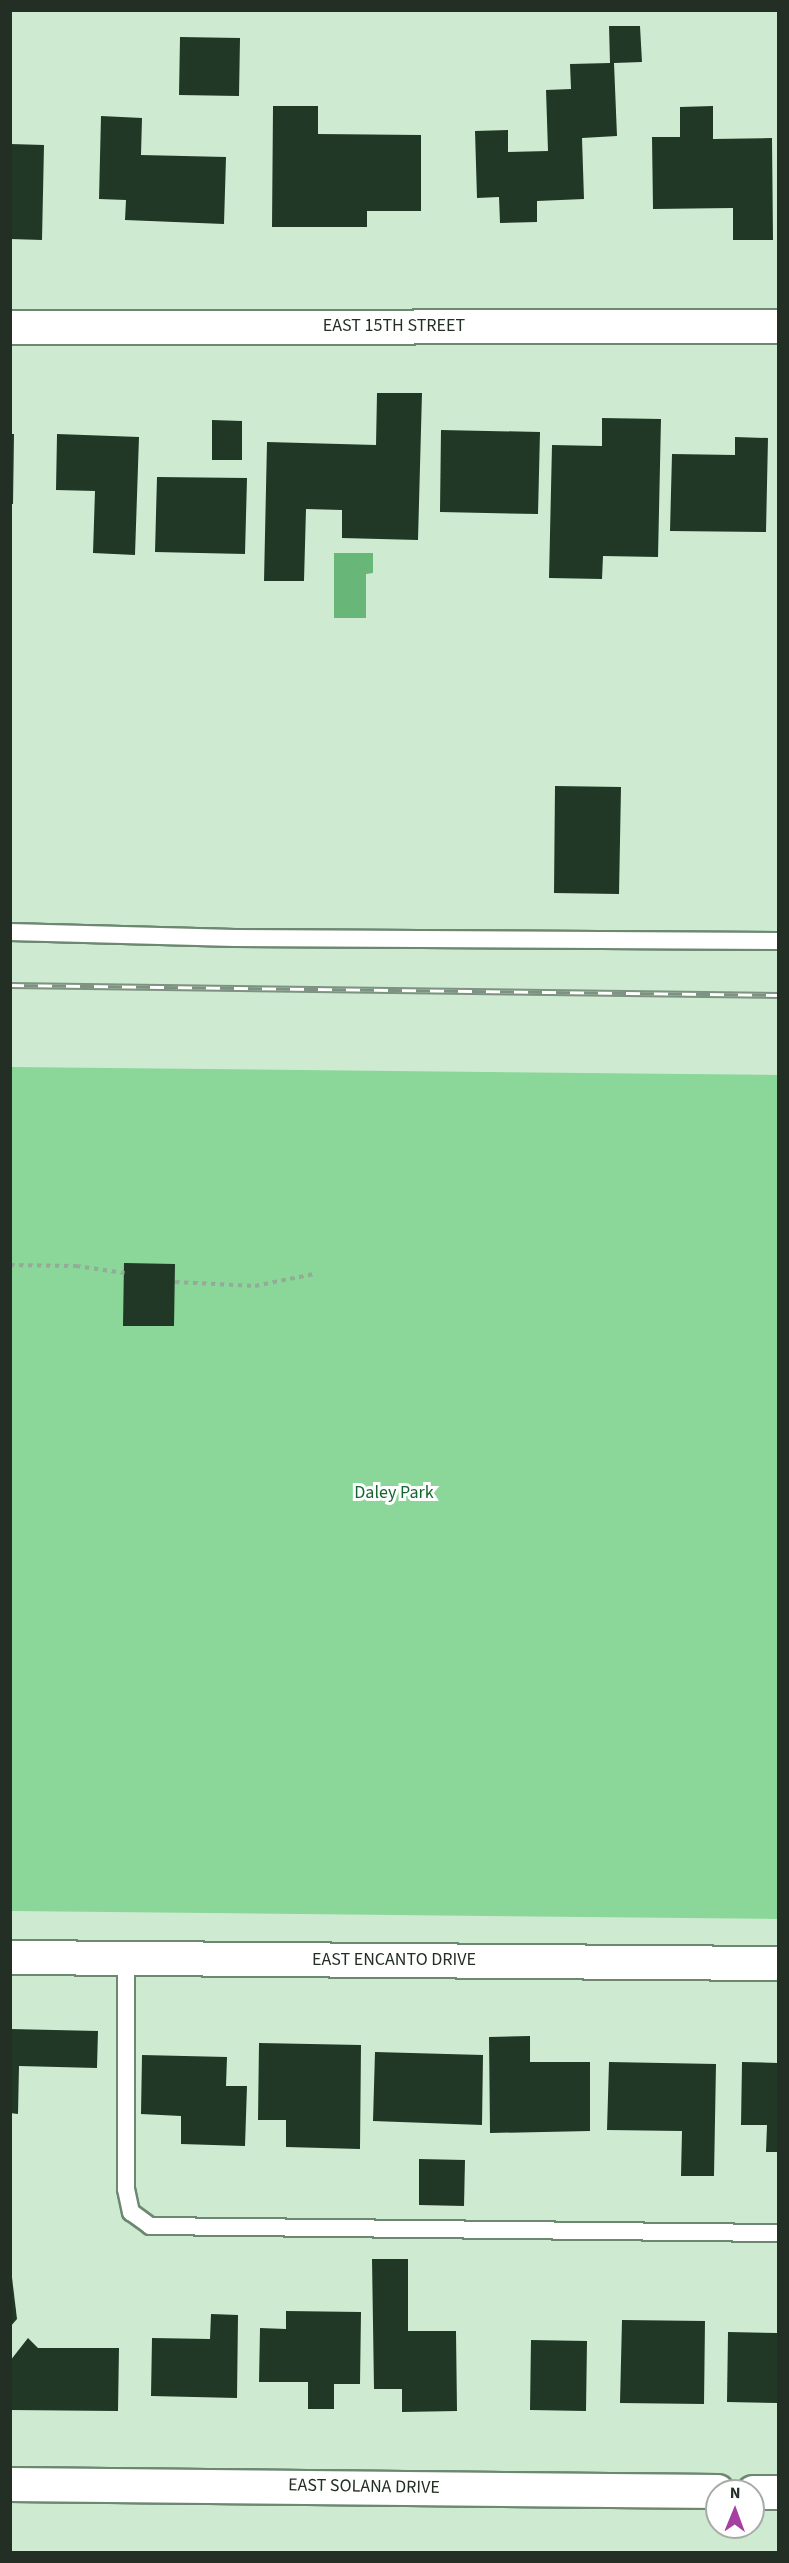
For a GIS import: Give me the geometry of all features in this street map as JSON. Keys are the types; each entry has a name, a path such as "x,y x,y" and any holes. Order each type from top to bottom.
{"street":[{"name":"EAST 15TH STREET","path":"10,327 778,326"},
{"name":"EAST ENCANTO DRIVE","path":"10,1957 778,1963"},
{"name":"EAST SOLANA DRIVE","path":"10,2484 705,2491"}],"lane":[{"path":"10,932 235,938 778,941"},
{"path":"126,1958 126,2189 131,2212 150,2226 778,2233"}],"path":[{"path":"10,1265 76,1266 124,1273"},
{"path":"175,1282 255,1286 314,1274"}],"green space":[{"name":"Daley Park","path":"11,1067 778,1075 778,1919 11,1911"}],"shaded area":[{"path":"334,553 373,553 373,573 366,574 366,618 334,618"}],"building":[{"path":"609,26 640,26 642,62 614,63 617,136 582,138 584,199 537,201 537,222 500,223 499,197 477,198 475,131 508,130 508,152 548,151 546,90 571,89 570,64 610,63"},
{"path":"180,37 240,38 239,96 179,95"},
{"path":"273,106 318,106 318,134 421,135 421,211 367,211 367,227 272,227"},
{"path":"713,106 713,139 772,138 773,240 733,240 733,208 653,209 652,137 680,137 680,107"},
{"path":"101,116 142,118 141,155 226,157 224,224 125,220 126,200 99,199"},
{"path":"10,144 44,145 42,240 10,239"},
{"path":"377,393 422,393 418,540 342,538 342,510 306,509 304,581 264,581 267,442 376,445"},
{"path":"602,418 661,419 658,557 603,556 602,579 549,578 552,445 602,446"},
{"path":"212,420 242,421 242,460 212,460"},
{"path":"441,430 540,432 538,514 440,512"},
{"path":"10,434 14,434 13,504 10,504"},
{"path":"57,434 139,437 135,555 93,553 95,491 56,490"},
{"path":"735,437 768,438 766,532 670,531 672,454 735,455"},
{"path":"157,477 247,478 245,554 155,552"},
{"path":"555,786 621,787 619,894 554,893"},
{"path":"124,1263 175,1264 174,1326 123,1326"},
{"path":"10,2029 98,2031 97,2068 19,2066 18,2114 10,2113"},
{"path":"530,2036 530,2062 590,2062 590,2131 490,2133 489,2037"},
{"path":"259,2043 361,2045 360,2149 286,2147 286,2120 258,2120"},
{"path":"375,2052 483,2055 482,2125 373,2121"},
{"path":"142,2055 227,2057 226,2086 247,2086 245,2146 181,2144 181,2116 141,2114"},
{"path":"609,2062 716,2064 714,2176 681,2176 682,2131 607,2130"},
{"path":"742,2062 778,2063 778,2152 766,2152 767,2125 741,2125"},
{"path":"419,2159 465,2160 464,2206 419,2205"},
{"path":"372,2259 408,2259 408,2331 456,2331 457,2411 402,2412 402,2389 374,2389"},
{"path":"10,2261 17,2319 10,2327"},
{"path":"286,2311 361,2312 360,2384 334,2384 334,2409 308,2409 308,2382 259,2382 260,2328 286,2329"},
{"path":"211,2314 238,2315 237,2398 151,2396 152,2338 210,2339"},
{"path":"622,2320 705,2321 704,2404 620,2403"},
{"path":"728,2332 778,2333 778,2403 727,2402"},
{"path":"28,2338 38,2348 119,2348 118,2411 10,2410 10,2361"},
{"path":"531,2340 587,2341 586,2411 530,2410"}],"railway":[{"path":"10,985 778,995"}]}
